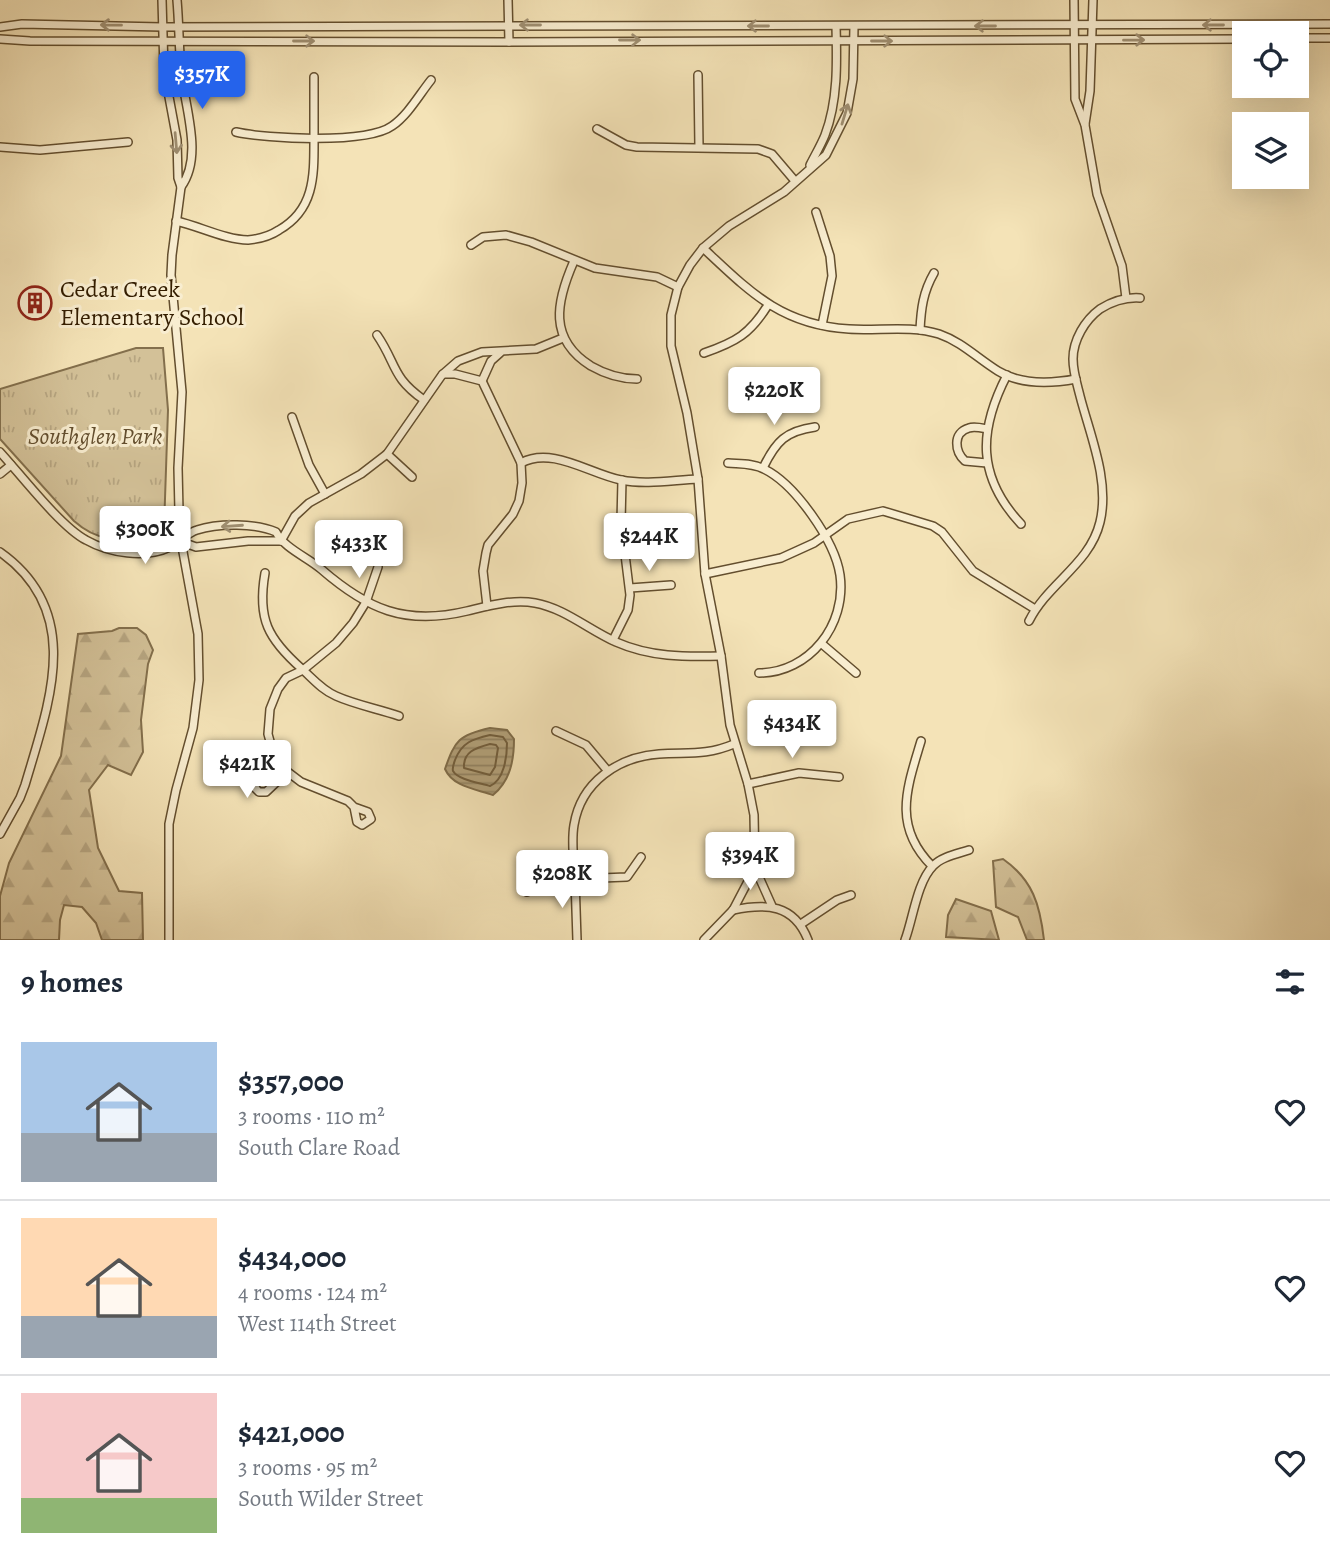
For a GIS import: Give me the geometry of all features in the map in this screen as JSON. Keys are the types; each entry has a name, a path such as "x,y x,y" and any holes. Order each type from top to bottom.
{"street":[{"path":"162,0 164,70 177,140 178,178 181,187 171,275 183,391 178,468 181,541 198,634 199,680 193,728 169,824 169,940"},
{"path":"177,0 181,70 192,136 186,180 181,187"},
{"path":"508,0 509,42"},
{"path":"1074,0 1075,99 1085,125 1097,194 1119,258 1126,298"},
{"path":"1085,125 1090,91 1093,0"},
{"path":"0,27 22,23 162,27 1330,24"},
{"path":"808,169 825,135 832,112 836,88 836,26"},
{"path":"808,940 801,923 772,906 755,868 754,815 748,784 734,744 705,574 698,479 687,414 671,346 671,315 678,287 703,248 729,226 784,192 826,155 847,113 853,79 855,26"},
{"path":"1309,38 1330,38"},
{"path":"0,39 509,42 1232,39"},
{"path":"698,75 699,147"},
{"path":"176,221 197,225 236,239 259,238 293,221 306,203 314,181 314,77"},
{"path":"236,132 255,136 363,136 384,131 406,113 431,80"},
{"path":"597,129 625,145 758,149 772,154 795,181"},
{"path":"0,147 40,150 128,142"},
{"path":"816,212 832,275 822,325"},
{"path":"471,245 483,237 506,235 531,242 574,261 613,272 657,277 678,287"},
{"path":"703,248 747,290 768,305 794,317 846,329 920,330 936,333 963,345 1007,375 1030,382 1048,383 1076,379"},
{"path":"574,261 561,295 559,312 563,338 577,355 599,371 624,379 637,379"},
{"path":"920,330 922,300 934,273"},
{"path":"1029,621 1047,592 1085,556 1094,540 1102,514 1102,479 1076,379 1074,347 1086,323 1104,306 1126,298 1140,298"},
{"path":"704,353 743,335 755,326 768,305"},
{"path":"377,334 398,379 424,400"},
{"path":"281,541 299,511 361,474 387,454 442,374 457,361 482,352 536,349 563,338"},
{"path":"482,381 491,361 500,352"},
{"path":"442,374 456,374 482,381 521,463 519,501 513,514 488,545 486,553 483,571 487,606"},
{"path":"1007,375 987,429 987,463 998,494 1006,508 1021,524"},
{"path":"292,417 309,465 325,494"},
{"path":"763,468 776,445 787,434 815,427"},
{"path":"987,429 969,428 962,432 956,443 957,450 965,461 987,463"},
{"path":"0,452 71,529 87,541 115,552 166,549 195,530 246,525 267,528 276,532 281,541 353,594 383,610 419,616 456,614 487,606 524,602 547,606 613,640 644,651 673,657 720,656"},
{"path":"387,454 412,477"},
{"path":"521,463 537,458 554,459 622,480 651,482 698,479"},
{"path":"728,463 763,468 793,490 825,535 840,575 840,597 832,626 822,644 797,664 776,673 759,673"},
{"path":"0,474 11,464"},
{"path":"613,640 628,610 630,589 621,522 622,480"},
{"path":"705,574 781,558 801,550 848,519 885,512 922,521 942,532 973,571 1035,608"},
{"path":"109,548 163,535 196,547 248,541 281,541"},
{"path":"0,552 22,568 39,595 49,621 54,666 51,692 25,785 0,834"},
{"path":"354,807 339,796 301,782 286,773 276,763 268,734 271,704 278,688 286,678 303,670 348,631 366,602 378,566"},
{"path":"265,573 262,603 265,619 277,646 320,687 336,696 399,716"},
{"path":"630,589 671,585"},
{"path":"822,644 856,673"},
{"path":"556,731 586,744 607,770"},
{"path":"920,741 905,796 906,816 916,844 932,866"},
{"path":"577,940 574,826 585,796 607,770 625,760 647,755 702,754 734,744"},
{"path":"276,763 257,779 255,788 259,792 266,792 286,773"},
{"path":"748,784 799,773 839,777"},
{"path":"908,939 920,891 932,866 969,850"},
{"path":"527,892 538,885 575,879 627,877 641,857"},
{"path":"704,940 733,910 755,868"},
{"path":"801,923 837,900 851,895"},
{"path":"733,910 772,906"}],"green space":[{"name":"Southglen Park","path":"136,348 163,348 168,410 164,528 107,537 86,530 74,521 0,439 0,389"},
{"path":"137,628 146,635 153,650 148,664 141,720 143,752 131,775 108,765 89,790 98,848 119,891 142,893 143,940 102,940 96,923 82,907 64,905 59,940 0,940 0,896 9,863 61,756 78,634"},
{"path":"1003,859 1021,876 1033,894 1044,940 1027,940 1018,917 996,907 993,861"},
{"path":"956,899 991,911 999,940 946,937 948,915"}],"water":[{"path":"490,728 507,730 514,739 510,770 493,795 459,784 445,769 455,745 460,740 471,733"}],"place":[{"name":"Cedar Creek Elementary School","path":"35,303"}]}
